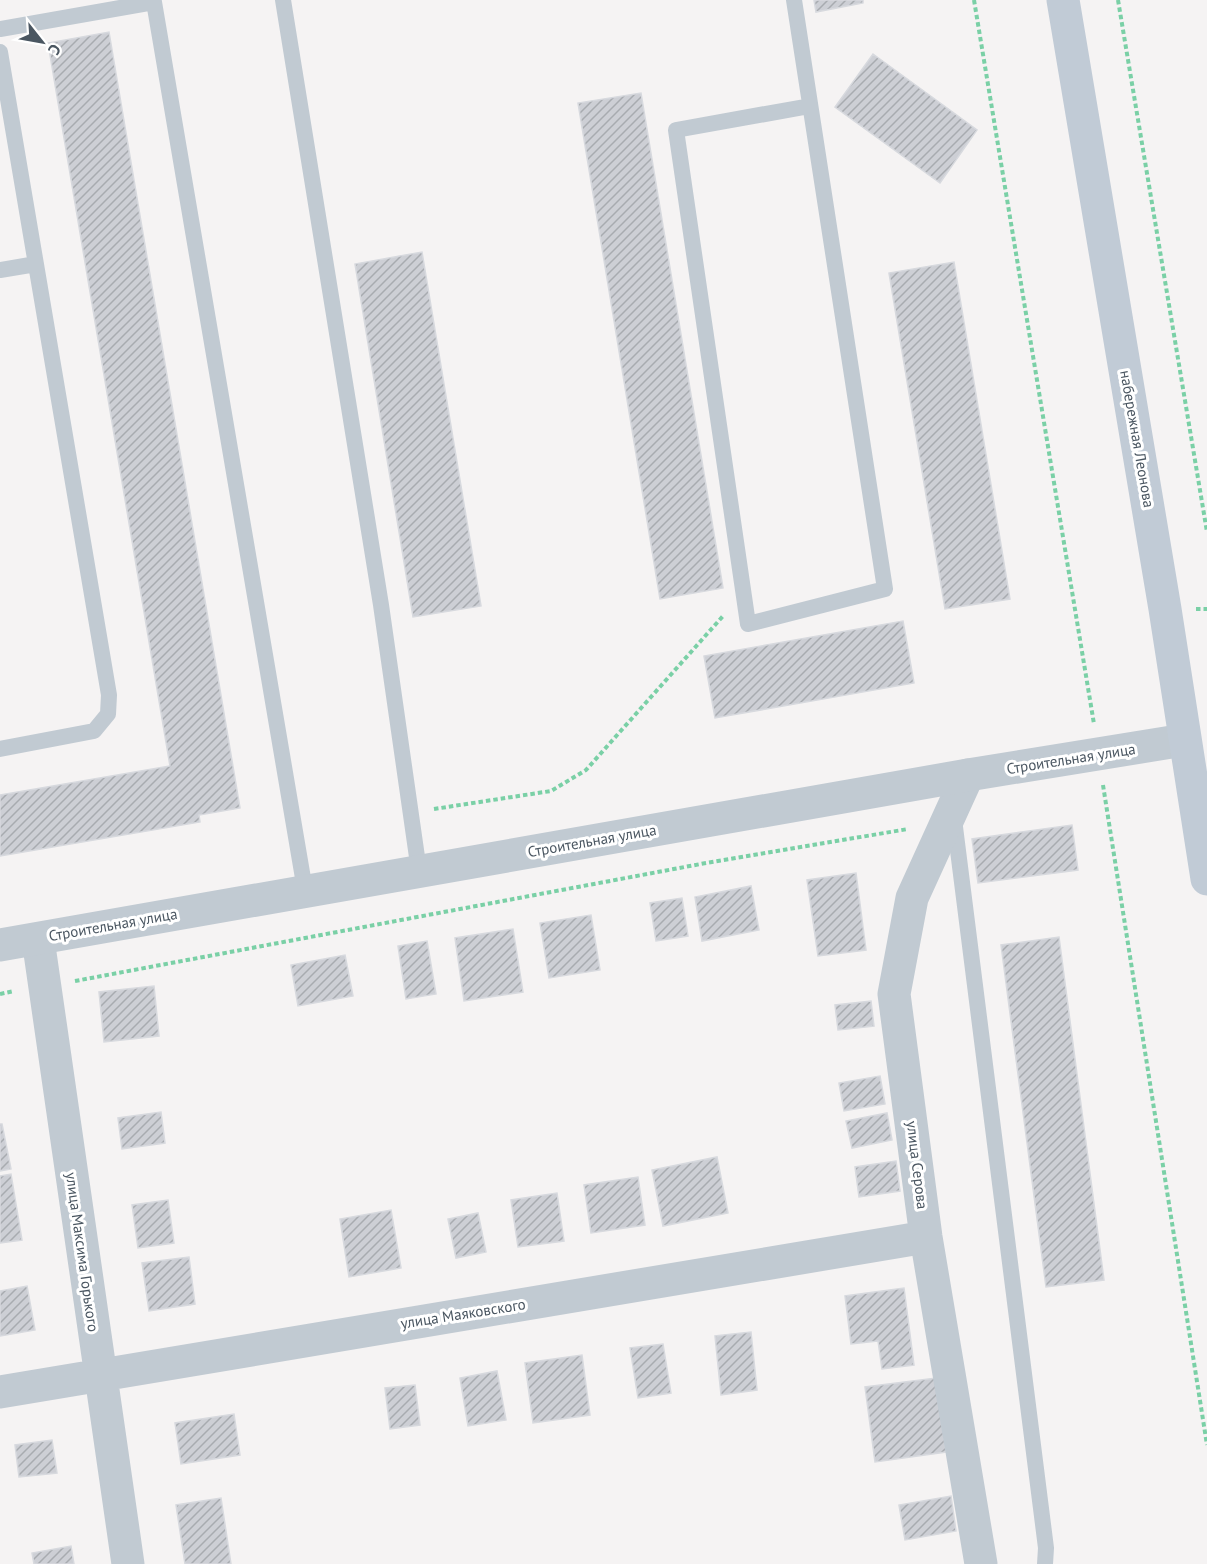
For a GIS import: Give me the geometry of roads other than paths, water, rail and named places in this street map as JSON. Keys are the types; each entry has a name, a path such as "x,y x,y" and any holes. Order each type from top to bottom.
{"main road":[{"name":"набережная Леонова","path":"1063,0 1165,609 1207,879"}],"street":[{"name":"Строительная улица","path":"0,945 305,890 1184,740"},
{"name":"улица Серова","path":"968,776 912,898 894,994 926,1237 981,1564"},
{"name":"улица Максима Горького","path":"38,939 128,1564"},
{"name":"улица Маяковского","path":"0,1392 926,1237"}],"lane":[{"path":"284,0 381,605 419,871"},
{"path":"794,0 885,589 748,624 676,130 810,106"},
{"path":"0,29 154,1 305,890"},
{"path":"0,52 108,694 108,714 94,731 0,749"},
{"path":"0,270 36,264"},
{"path":"950,816 1046,1548 1046,1564"}]}
